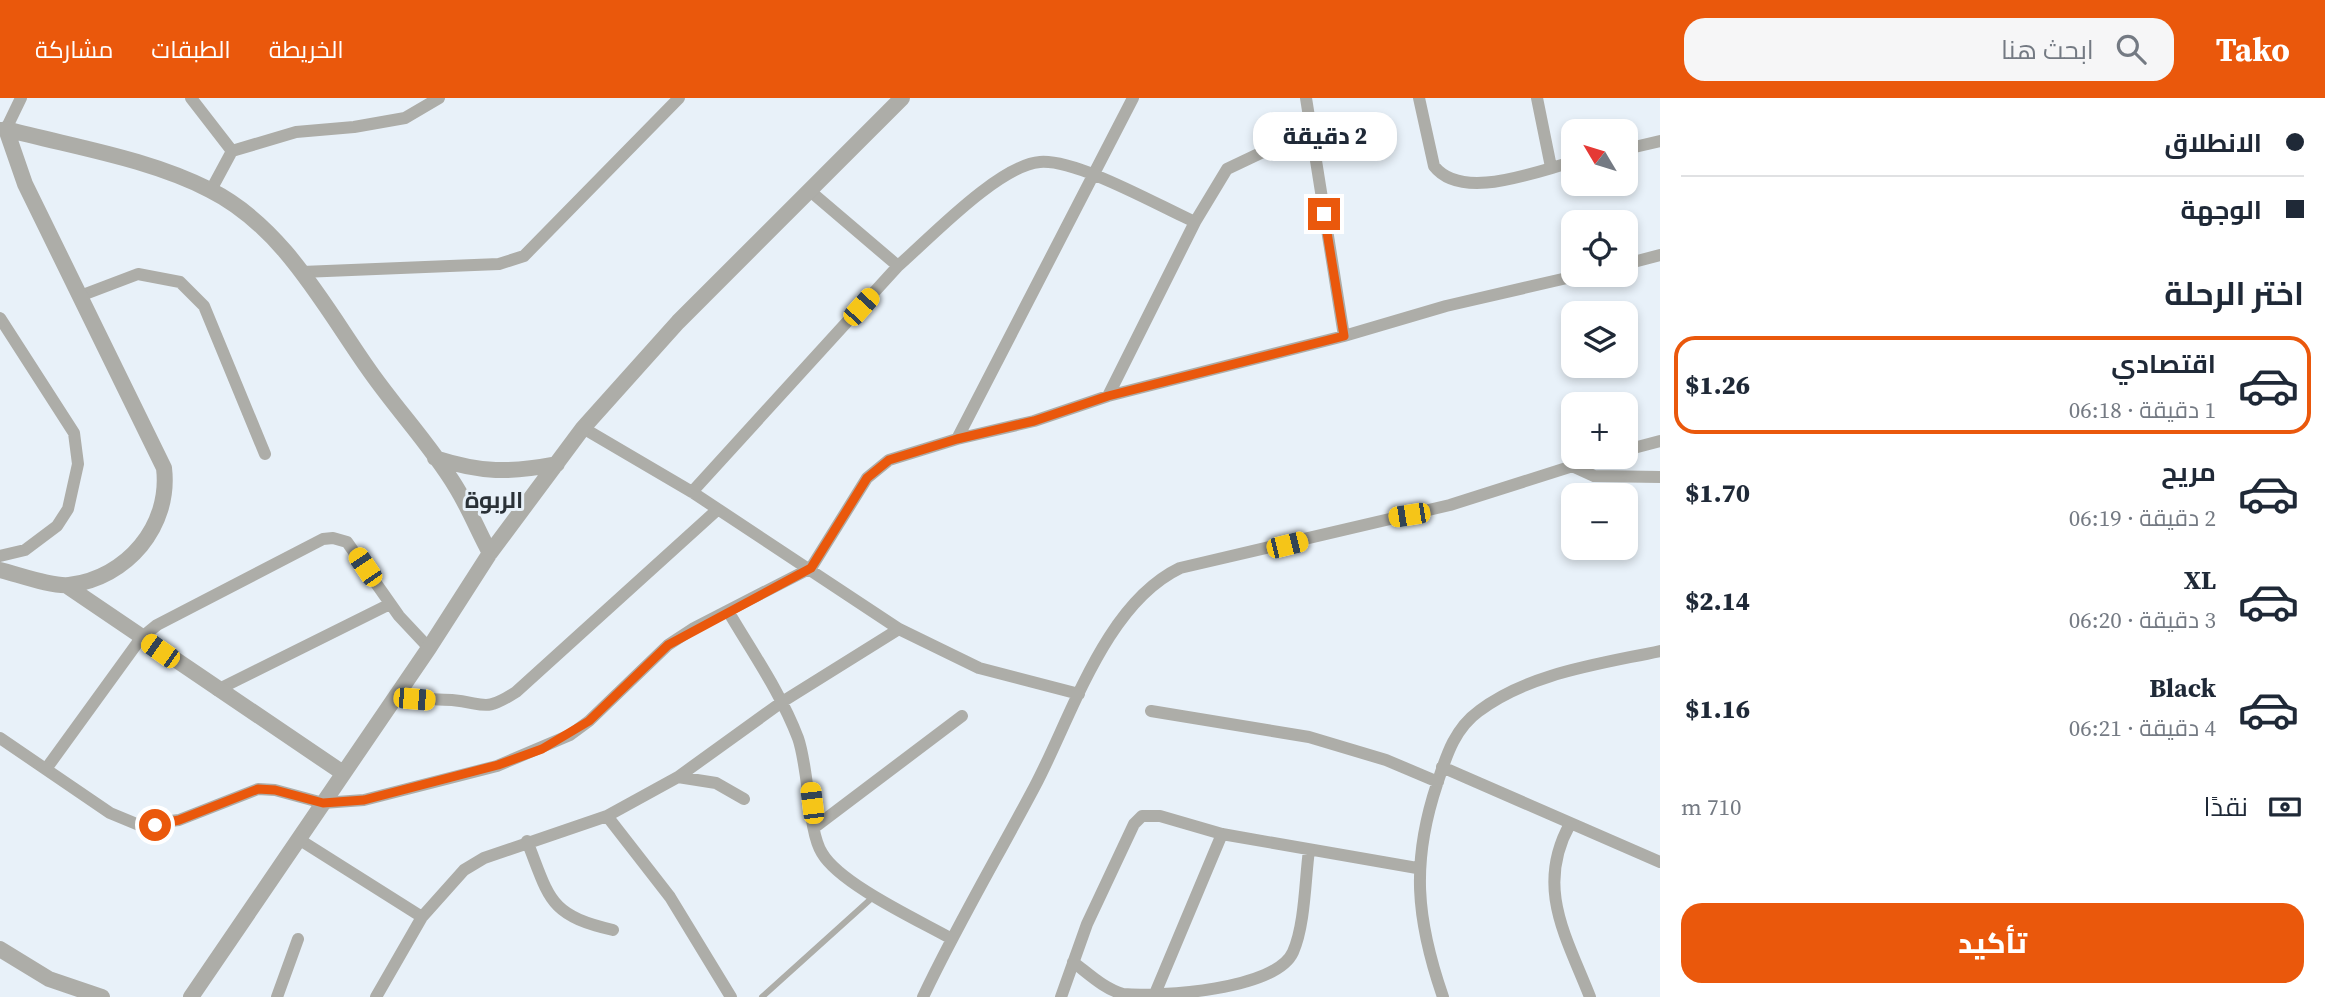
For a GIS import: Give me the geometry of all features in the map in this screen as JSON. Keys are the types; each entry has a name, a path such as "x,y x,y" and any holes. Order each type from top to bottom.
{"street":[{"path":"3,129 21,98"},
{"path":"191,98 232,150"},
{"path":"211,190 232,150 296,132 354,127 405,118 439,98"},
{"path":"302,272 499,264 524,256 679,98"},
{"path":"191,997 429,648 489,553 583,428 630,372 902,98"},
{"path":"957,439 1133,98"},
{"path":"1306,98 1344,336"},
{"path":"1419,98 1430,155 1434,166 1447,177 1465,183 1484,184 1561,165"},
{"path":"1536,98 1551,167"},
{"path":"3,129 151,166 211,190 253,220 302,272 368,369 435,457 456,487 489,553"},
{"path":"3,129 25,184 164,468 166,488 153,531 133,556 117,568 67,586"},
{"path":"1108,396 1195,222 1227,169 1267,150 1312,141"},
{"path":"1638,146 1660,141"},
{"path":"692,492 898,266 986,190 1022,166 1041,162 1092,175 1195,222"},
{"path":"810,191 898,266"},
{"path":"1638,261 1660,255"},
{"path":"80,296 138,274 180,282 205,306 265,454"},
{"path":"0,738 110,813 139,825 179,820 258,789 275,790 323,803 364,800 498,765 542,749 589,721 668,645 811,568 877,467 889,460 957,439 1034,421 1108,396 1344,336 1446,306 1561,279"},
{"path":"0,318 74,433 78,464 68,509 57,526 25,550 0,556"},
{"path":"583,428 692,492 811,568 899,629 979,668 1079,694"},
{"path":"1638,447 1660,441"},
{"path":"435,457 467,468 492,472 516,472 557,464"},
{"path":"923,997 950,938 1035,785 1079,694 1112,634 1143,595 1168,574 1180,568 1450,505 1561,468"},
{"path":"1579,469 1594,476 1660,477"},
{"path":"395,697 457,701 478,707 498,704 516,692 717,510"},
{"path":"46,769 141,638 181,612 323,539 341,539 347,542 390,604 429,648"},
{"path":"0,570 67,586 343,773"},
{"path":"217,690 390,604"},
{"path":"728,611 782,702 802,754 817,843 830,864 875,895 950,938"},
{"path":"376,997 422,917 464,870 484,858 527,841 607,816 678,777 782,702 899,629"},
{"path":"1443,997 1423,928 1417,869 1425,817 1452,742 1464,725 1492,702 1541,680 1578,668 1660,651"},
{"path":"1151,711 1309,737 1386,760 1438,782"},
{"path":"815,827 962,716"},
{"path":"1442,767 1660,862"},
{"path":"678,777 716,783 744,799"},
{"path":"1061,997 1087,924 1138,819 1147,815 1160,816 1222,834 1417,869"},
{"path":"607,816 670,897 731,997"},
{"path":"1570,824 1558,847 1554,877 1556,908 1590,997"},
{"path":"1154,996 1222,834"},
{"path":"300,840 422,917"},
{"path":"527,841 549,897 559,909 581,923 613,930"},
{"path":"1073,962 1121,993 1154,996 1253,983 1283,965 1293,953 1298,937 1309,850"},
{"path":"277,997 298,939"},
{"path":"0,950 49,979 93,996"}],"lane":[{"path":"762,997 875,895"}],"district":[{"name":"الربوة","path":"494,500"}],"route":[{"path":"155,825 179,820 258,789 275,790 323,803 364,800 498,765 542,749 570,735 589,721 653,656 668,645 694,628 811,568 867,478 877,467 889,460 957,439 1034,421 1108,396 1344,336 1324,214"}]}
